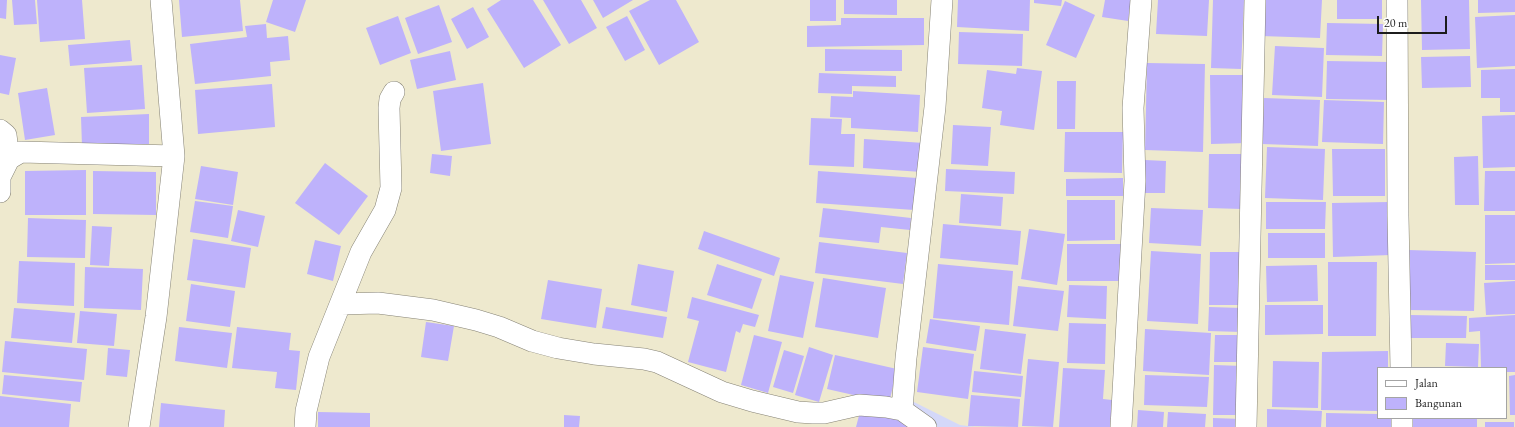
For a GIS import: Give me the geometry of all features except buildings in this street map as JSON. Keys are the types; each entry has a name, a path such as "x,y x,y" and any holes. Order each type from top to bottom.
{"street":[{"path":"139,427 156,317 174,156 161,0"},
{"path":"902,410 906,358 935,107 942,0"},
{"path":"1122,427 1135,181 1133,108 1141,0"},
{"path":"1246,427 1255,0"},
{"path":"1397,0 1398,208 1401,367"},
{"path":"305,427 306,411 319,357 361,252 385,210 391,188 388,108 390,99 394,92"},
{"path":"0,130 6,135 9,159"},
{"path":"0,192 0,176 9,159 21,152 174,156"},
{"path":"341,304 378,303 433,310 476,320 532,341 558,348 657,362 722,392 798,412 813,414 824,413 859,405 886,407 902,410 926,427"}],"shaded area":[{"path":"906,398 960,425 976,427 858,427"}]}
